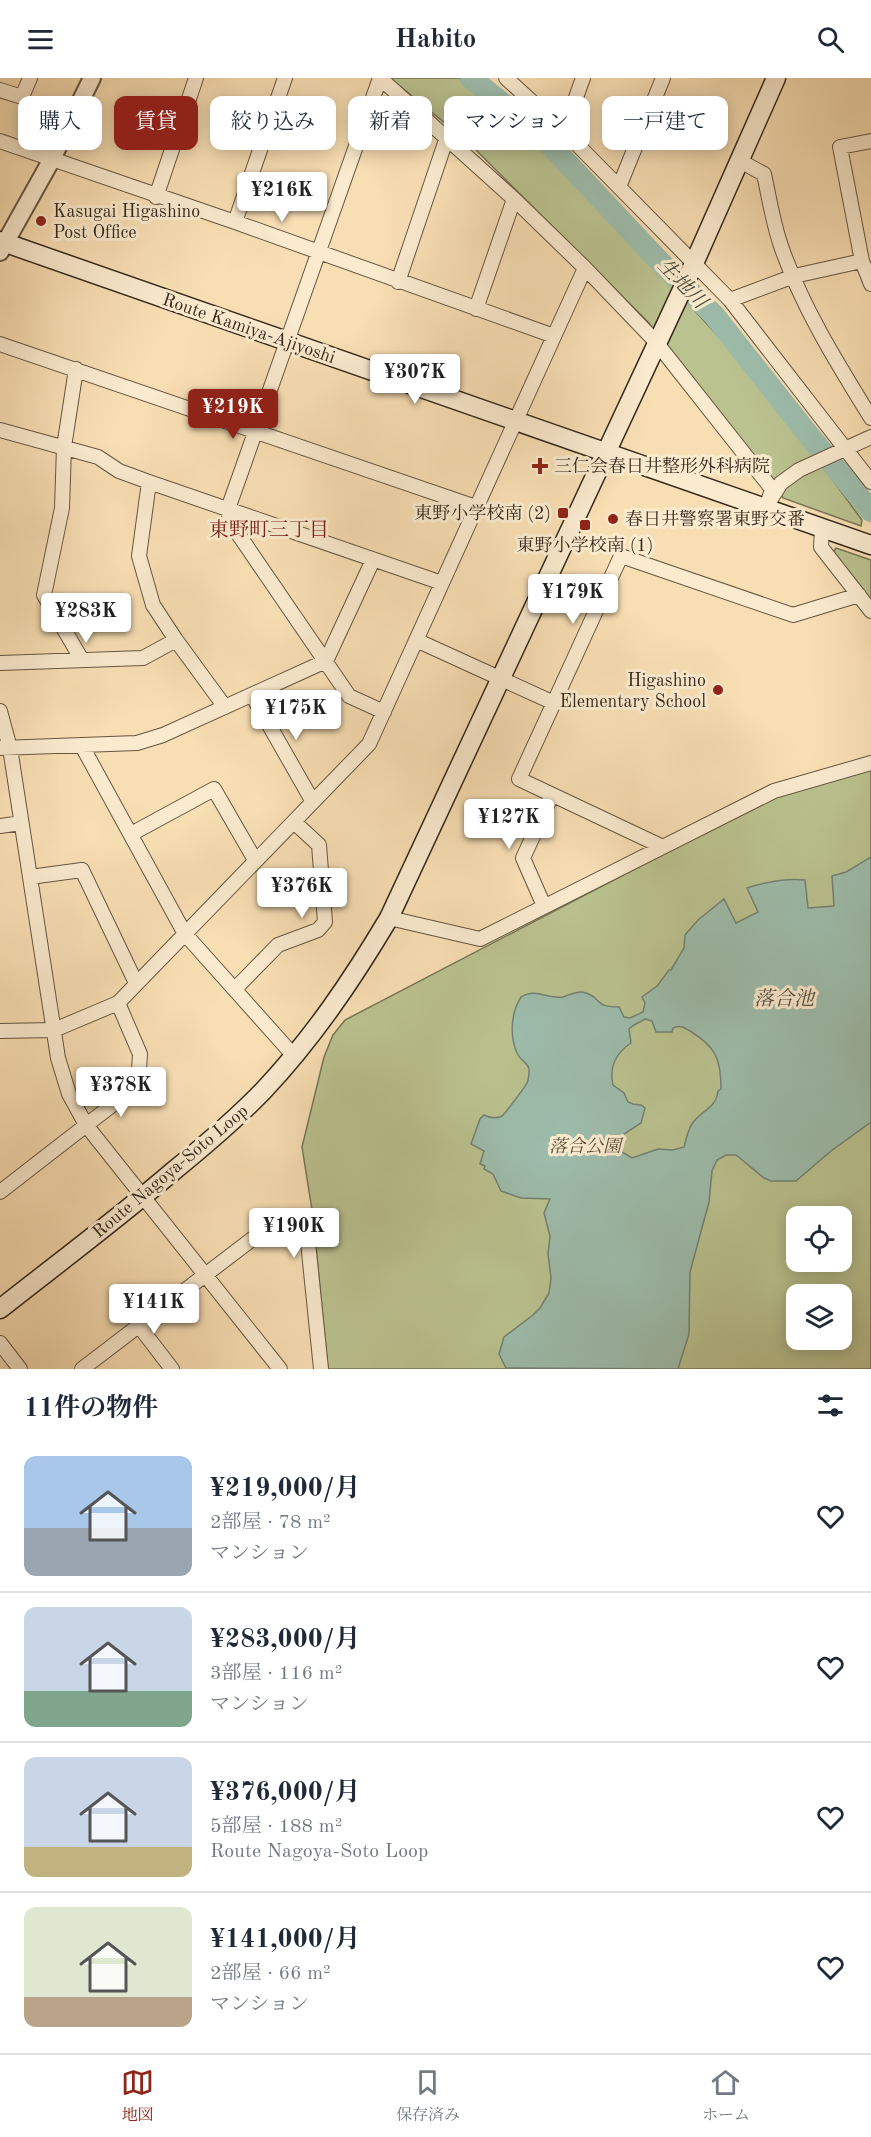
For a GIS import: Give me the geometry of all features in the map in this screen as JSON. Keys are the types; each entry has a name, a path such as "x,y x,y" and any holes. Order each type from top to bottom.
{"main road":[{"name":"Route Nagoya-Soto Loop","path":"0,1309 144,1196 224,1129 294,1056 323,1021 354,976 389,918 690,271 776,78"},
{"name":"Route Kamiya-Ajiyoshi","path":"2,246 286,341 871,545"}],"street":[{"path":"0,90 22,97 30,78"},
{"path":"2,246 52,159 92,78"},
{"path":"156,196 196,78"},
{"path":"235,222 285,78"},
{"path":"384,712 349,696 231,522 228,509 286,341 320,254 380,78 444,134"},
{"path":"506,78 526,96"},
{"path":"576,96 583,78"},
{"path":"619,187 663,78"},
{"path":"0,141 554,336"},
{"path":"871,141 840,147 862,261 871,284"},
{"path":"398,282 444,146"},
{"path":"461,150 585,268 657,342 772,489 766,509"},
{"path":"583,150 619,187 690,271 730,300 838,451 871,482"},
{"path":"740,161 764,174 781,245 794,276 832,356 871,418"},
{"path":"476,309 514,199"},
{"path":"730,300 794,276 862,261"},
{"path":"0,1031 54,1030 118,1003 369,744 585,268"},
{"path":"0,344 476,507"},
{"path":"76,369 64,447 63,508 44,595 82,660"},
{"path":"0,430 98,457 119,471 149,482 442,583"},
{"path":"766,509 781,483 799,470 871,437"},
{"path":"149,482 139,556 153,604 225,707"},
{"path":"822,529 821,547 871,611"},
{"path":"663,847 519,779 621,556 793,615 859,595"},
{"path":"5,748 137,743 163,735 326,661 374,560"},
{"path":"416,639 554,703"},
{"path":"0,663 143,658 176,640"},
{"path":"252,695 313,802"},
{"path":"0,711 5,748 21,823 58,1058 69,1094 86,1125 280,1369"},
{"path":"82,746 185,934 294,1056"},
{"path":"389,918 480,939 774,790 871,763"},
{"path":"131,834 214,789 255,860"},
{"path":"544,906 523,858 552,795"},
{"path":"235,989 278,945 318,930 326,922 319,845 294,822"},
{"path":"0,826 21,823"},
{"path":"30,877 81,870 136,983"},
{"path":"0,1192 138,1085 140,1054 118,1003"},
{"path":"82,1369 268,1227 306,1223 321,1369"},
{"path":"139,1326 172,1369"},
{"path":"0,1343 20,1369"}],"green space":[{"path":"390,78 459,78 482,96 444,96 444,122 432,112 432,96 412,96"},
{"path":"476,150 542,150 564,171 727,346 801,437 862,520 861,526 783,498 769,476 648,322"},
{"path":"836,548 871,560 871,604 832,554"},
{"name":"落合公園","path":"871,770 871,1369 328,1369 313,1216 302,1147 324,1057 333,1035 345,1020 769,799"}],"water":[{"name":"落合池","path":"871,857 871,1122 831,1151 796,1181 771,1181 764,1178 736,1155 726,1155 717,1160 712,1171 709,1202 690,1272 689,1334 678,1369 506,1368 499,1354 504,1337 533,1315 549,1293 550,1236 544,1213 550,1199 521,1198 501,1191 493,1174 480,1164 484,1151 471,1144 480,1119 484,1115 493,1118 502,1116 528,1081 529,1069 518,1055 512,1033 515,1010 521,997 537,993 563,997 583,992 605,1006 619,1007 624,1017 630,1018 643,1012 645,1003 642,997 657,986 671,970 684,948 685,935 698,920 724,899 736,923 758,912 747,888 776,881 805,880 808,908 834,906 832,876 846,872","holes":["645,1019 652,1021 656,1032 672,1032 673,1028 682,1027 706,1043 718,1062 721,1089 711,1106 692,1124 684,1147 673,1150 658,1149 632,1158 622,1152 620,1141 624,1134 641,1123 645,1108 628,1102 624,1093 613,1085 612,1072 621,1051 631,1043 629,1029"]}],"waterway":[{"name":"生地川","path":"471,78 539,133 663,265 714,315 871,511"}],"place":[{"name":"Kasugai Higashino Post Office","path":"41,221"},
{"name":"三仁会春日井整形外科病院","path":"540,466"},
{"name":"東野小学校南 (2)","path":"563,513"},
{"name":"春日井警察署東野交番","path":"613,519"},
{"name":"東野小学校南 (1)","path":"585,525"},
{"name":"Higashino Elementary School","path":"718,690"}],"district":[{"name":"東野町三丁目","path":"269,529"}]}
